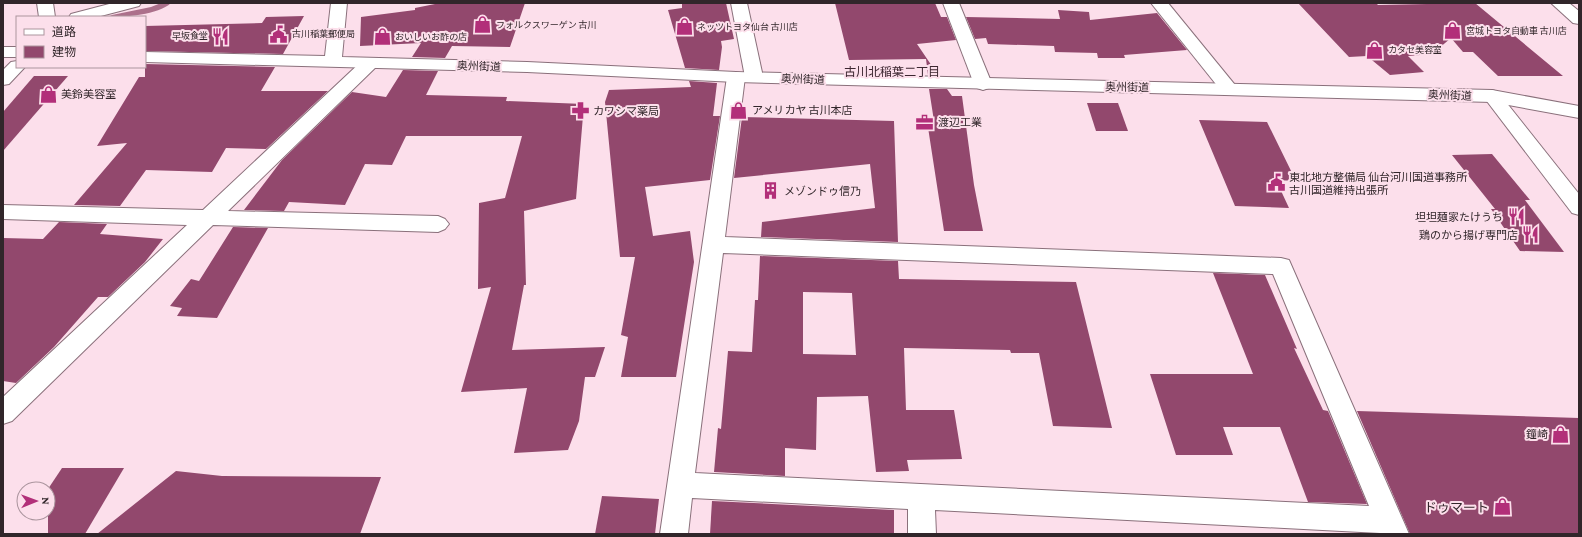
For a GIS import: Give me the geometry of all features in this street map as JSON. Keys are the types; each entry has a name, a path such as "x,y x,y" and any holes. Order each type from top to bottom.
{"street":[{"path":"45,3 47,16"},
{"path":"81,16 133,3"},
{"path":"333,62 339,3"},
{"path":"674,534 714,245 745,77 739,3"},
{"path":"951,3 983,84"},
{"path":"1159,3 1228,89"},
{"path":"1559,3 1579,19"},
{"path":"3,52 16,52"},
{"name":"奥州街道","path":"146,57 370,62 745,77 1498,97 1579,112"},
{"path":"3,413 370,62"},
{"path":"3,80 16,67"},
{"path":"1498,97 1579,98"},
{"path":"1498,97 1579,208"},
{"path":"3,212 206,219 438,224"},
{"path":"681,486 921,497 1392,527 1281,266 714,245"},
{"path":"921,497 922,534"}],"building":[{"path":"440,3 525,3 510,47 452,46 445,58 412,57 421,43 360,46 361,17 415,10 415,8"},
{"path":"682,3 726,3 734,39 721,41 722,47 719,70 685,68 668,10 682,8"},
{"path":"835,3 935,3 941,17 947,17 956,40 917,44 938,75 928,75 926,59 849,60"},
{"path":"1298,3 1376,3 1378,5 1475,3 1563,76 1498,76 1473,52 1463,52 1451,38 1432,54 1408,56 1424,72 1390,75 1367,56 1349,57"},
{"path":"1058,10 1089,12 1090,20 1157,13 1187,50 1124,55 1125,58 1098,58 1097,53 1055,52 1054,46 988,44 986,38 975,39 966,17 1060,19"},
{"path":"304,16 283,54 146,51 146,26 262,23 266,17"},
{"path":"146,64 275,67 261,91 328,91 266,149 226,148 212,172 146,170 120,206 74,205 127,143 97,146 139,77 145,77"},
{"path":"403,70 438,71 426,95 507,97 506,101 584,104 576,199 524,211 526,285 524,285 512,350 605,347 595,377 585,377 579,421 568,450 514,453 527,388 461,392 491,287 478,289 479,203 505,198 522,136 406,136 392,165 365,164 345,205 289,202 284,211 244,210 282,160 352,92 386,97"},
{"path":"34,76 68,76 3,151 3,112"},
{"path":"689,81 717,83 713,116 720,116 710,180 645,187 653,236 690,231 694,262 676,377 621,377 628,337 621,335 635,257 620,257 605,102 609,90 691,87"},
{"path":"929,89 947,89 952,96 962,96 974,185 983,231 944,231 927,121 934,121"},
{"path":"1087,103 1118,103 1128,131 1096,131"},
{"path":"742,117 894,121 898,242 761,237 762,222 875,208 870,164 734,178"},
{"path":"1199,120 1267,122 1296,181 1276,180 1289,208 1235,206"},
{"path":"1492,154 1530,200 1525,200 1564,252 1520,251 1491,209 1495,209 1452,155"},
{"path":"59,222 107,224 100,234 163,239 145,262 108,297 98,297 54,347 16,383 3,381 3,238 43,239"},
{"path":"233,227 268,228 217,318 177,316 182,308 170,306 191,279 199,281"},
{"path":"760,256 898,261 899,279 1076,282 1112,428 1053,426 1039,353 1011,353 1010,350 904,348 906,410 954,410 962,459 907,460 909,471 876,472 868,396 817,397 816,450 785,448 785,476 714,472 718,428 721,429 728,351 752,352 755,300 758,300","holes":["803,292 852,293 856,355 803,354"]},
{"path":"1213,273 1265,275 1297,349 1294,348 1323,410 1328,411 1367,504 1308,502 1280,427 1223,427 1233,455 1176,455 1150,374 1253,374"},
{"path":"1357,411 1579,418 1579,534 1410,534"},
{"path":"62,468 124,468 85,534 48,534 48,521 56,521 56,481 53,481"},
{"path":"176,471 222,476 381,477 360,534 97,534"},
{"path":"602,496 659,499 655,534 595,534"},
{"path":"712,501 894,510 894,534 710,534"}],"waterway":[{"path":"117,16 153,9 167,3"}],"place":[{"name":"フォルクスワーゲン 古川","path":"483,25"},
{"name":"ネッツトヨタ仙台 古川店","path":"684,27"},
{"name":"宮城トヨタ自動車 古川店","path":"1453,31"},
{"name":"古川稲葉郵便局","path":"279,34"},
{"name":"早坂食堂","path":"221,36"},
{"name":"おいしいお酢の店","path":"382,37"},
{"name":"カタセ美容室","path":"1375,50"},
{"name":"美鈴美容室","path":"48,94"},
{"name":"アメリカヤ 古川本店","path":"739,110"},
{"name":"カワシマ薬局","path":"580,111"},
{"name":"渡辺工業","path":"925,122"},
{"name":"東北地方整備局 仙台河川国道事務所 古川国道維持出張所","path":"1276,183"},
{"name":"メゾンドゥ信乃","path":"771,191"},
{"name":"坦坦麺家たけうち","path":"1516,217"},
{"name":"鶏のから揚げ専門店","path":"1531,235"},
{"name":"鐘崎","path":"1561,434"},
{"name":"ドゥマート","path":"1502,507"}],"district":[{"name":"古川北稲葉二丁目","path":"892,72"}]}
